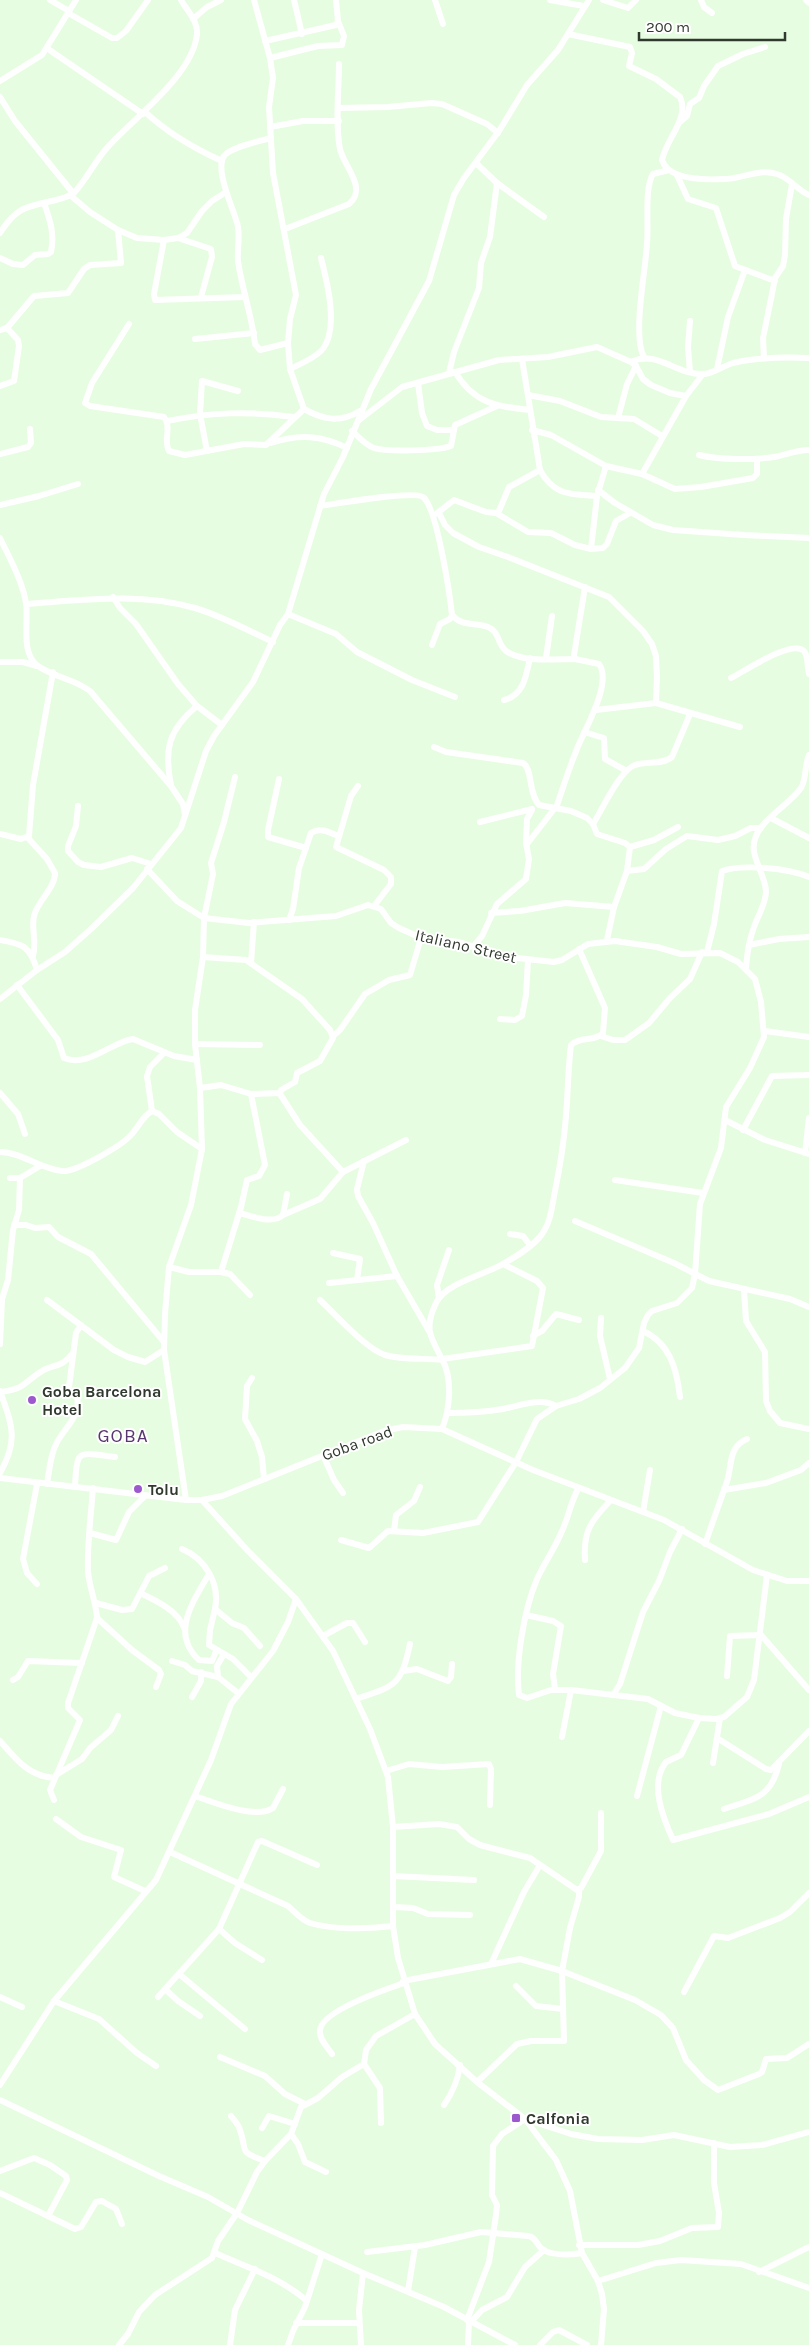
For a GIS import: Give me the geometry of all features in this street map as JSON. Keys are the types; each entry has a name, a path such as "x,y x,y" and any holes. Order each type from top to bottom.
{"street":[{"path":"50,0 100,32 117,38 126,31 148,0"},
{"path":"0,81 30,64 48,48 76,0"},
{"path":"0,233 12,215 24,208 72,194 111,144 144,113 180,70 195,46 197,31 193,19 181,0"},
{"path":"193,19 207,7 221,0"},
{"path":"254,0 270,58 273,78 269,107 273,174 285,229 296,295 290,319 288,343 290,368 304,409 325,419 338,420 348,418 361,410"},
{"path":"294,0 302,34"},
{"path":"270,58 318,46 342,45 344,36 338,21 336,0"},
{"path":"435,0 443,24"},
{"path":"550,0 584,6"},
{"path":"0,998 65,952 91,929 127,894 175,836 186,819 206,751 253,682 288,614 320,506 347,448 361,410 429,282 454,195 464,178 498,133 527,85 552,57 589,0"},
{"path":"603,0 628,8 636,0"},
{"path":"701,0 704,7 712,13"},
{"path":"806,0 809,3"},
{"path":"264,41 336,25 338,21"},
{"path":"568,34 630,47 632,53 629,66 656,79 680,96 683,109 680,122 664,152 663,163 669,170 677,175 725,179 764,172 778,174 800,192 809,195"},
{"path":"680,122 687,116 690,104 701,95 704,86 718,66 743,54 765,47"},
{"path":"48,48 144,113 164,130 187,145 222,161"},
{"path":"285,229 348,204 354,199 356,186 340,151 339,64"},
{"path":"0,97 21,128 72,194 90,212 118,230 137,238 164,240 178,238 187,233 202,211 212,201 226,192"},
{"path":"339,108 442,104 487,124 498,133"},
{"path":"270,127 303,121 339,122"},
{"path":"270,138 233,150 225,155 222,161 226,192 238,226 238,259 255,344 260,350 288,343"},
{"path":"476,163 498,183 544,217"},
{"path":"644,357 641,347 641,309 650,184 652,174 669,170"},
{"path":"677,175 688,199 716,208 720,215 732,262 736,268 775,281"},
{"path":"452,373 457,343 479,288 481,264 490,237 498,183"},
{"path":"764,358 763,338 775,281 783,266 786,255 786,219 792,184"},
{"path":"0,258 14,264 23,265 34,255 51,252 54,240 52,226 44,203"},
{"path":"0,386 14,381 19,346 18,340 4,329 34,296 68,293 84,269 90,265 121,263 118,230"},
{"path":"178,238 211,249 212,257 201,297"},
{"path":"164,240 154,294 155,300 164,302 201,297 245,297"},
{"path":"290,368 322,350 328,335 331,312 330,295 321,258"},
{"path":"717,369 726,323 745,270"},
{"path":"690,321 688,347 690,372"},
{"path":"129,324 92,383 85,403 90,406 164,417 167,421 167,447 169,451 185,455 244,444 257,446 282,440 320,437 347,448"},
{"path":"195,339 254,333"},
{"path":"355,424 396,391 418,383 499,360 548,357 596,347 634,364 643,379 652,385 670,393 686,396"},
{"path":"618,418 634,364 644,357"},
{"path":"644,357 690,372 703,374 734,363 764,358 809,358"},
{"path":"522,359 540,470 553,488 567,493 598,493 653,526 673,530 809,538"},
{"path":"452,373 471,393 497,406 530,410"},
{"path":"642,474 686,396 703,374"},
{"path":"207,450 200,414 202,381 238,391"},
{"path":"418,383 422,413 427,426 437,430 454,430"},
{"path":"528,395 560,401 601,417 634,419 662,436"},
{"path":"352,431 373,448 430,451 451,446 454,430 458,424 497,406"},
{"path":"270,444 294,417 304,409"},
{"path":"167,421 200,414 253,412 294,417"},
{"path":"0,454 28,447 31,443 30,430"},
{"path":"532,430 551,435 606,466 642,474 675,489 701,487 756,476 757,458"},
{"path":"699,455 710,458 757,458 777,457 798,450 809,450"},
{"path":"591,549 595,531 598,493 606,466"},
{"path":"496,513 499,511 509,487 540,470"},
{"path":"0,505 78,484"},
{"path":"320,506 365,499 421,496 453,533 479,548 585,586 609,598 649,638 656,656 656,703"},
{"path":"436,514 454,500 486,512 496,513 525,531 551,534 575,545 591,549 603,548 607,544 616,522 630,512"},
{"path":"436,514 452,615 457,621 493,629 499,636 502,646 507,651 521,657 576,660 596,663 601,667 602,678 596,710 584,732 555,808 526,846"},
{"path":"0,539 21,582 26,604 29,653 38,666"},
{"path":"576,660 574,650 585,586"},
{"path":"26,604 114,597 172,602 220,616 272,642"},
{"path":"114,597 120,608 136,624 178,684 197,706 222,725"},
{"path":"288,614 336,634 357,652 412,680 455,697"},
{"path":"432,645 440,624 448,621 452,615"},
{"path":"546,658 552,616"},
{"path":"731,678 776,654 795,647 801,649 806,654 809,674"},
{"path":"504,700 518,694 526,679 530,658"},
{"path":"0,662 23,662 38,666 83,685 171,786 182,804 186,819"},
{"path":"33,956 36,946 33,917 53,882 55,873 47,859 28,838 33,785 53,672"},
{"path":"596,710 656,703 690,714 740,726"},
{"path":"171,786 167,763 169,749 177,726 197,706"},
{"path":"593,824 625,770 636,764 667,761 672,757 690,714"},
{"path":"584,732 604,738 605,760 625,770"},
{"path":"434,747 446,752 522,762 527,767 532,794 540,804 579,814 593,824 597,834 625,843 630,847"},
{"path":"341,1540 369,1548 388,1531 423,1533 478,1522 516,1462 537,1419 556,1406 579,1399 600,1388 625,1368 639,1348 644,1323 652,1311 677,1303 692,1288 695,1274 697,1225 703,1193 721,1148 726,1107 761,1047 765,1031 760,995 755,979 746,968 749,945 756,921 765,901 765,883 753,845 755,837 761,828 800,789 805,780 809,755"},
{"path":"186,1500 164,1342 169,1267 191,1205 202,1149 200,1088 194,1044 195,1010 203,957 204,918 213,874 211,863 224,822 234,776"},
{"path":"279,779 268,837 306,848"},
{"path":"78,806 76,826 68,846 68,851 84,866 101,867 132,858 149,867 177,901 204,918 254,922 289,920 336,916 362,906 374,906 391,884 391,877 384,870 337,849 338,836 351,796 358,786"},
{"path":"480,822 532,810 540,804"},
{"path":"473,947 486,929 491,913 497,904 526,879 529,859 526,846 527,819 532,810"},
{"path":"771,818 809,838"},
{"path":"630,847 654,840 678,827"},
{"path":"627,871 644,869 666,849 687,836 718,840 735,836 751,828 761,828"},
{"path":"289,920 296,879 306,848 314,831 323,831 338,836"},
{"path":"0,834 16,839 28,838"},
{"path":"607,940 614,907 627,871 630,847"},
{"path":"429,1331 430,1315 439,1298 448,1289 503,1264 542,1236 551,1214 566,1118 571,1045 576,1041 601,1036 614,1040 625,1040 648,1024 670,998 690,979 705,952 714,924 722,871 750,868 793,872 809,877"},
{"path":"491,913 520,911 565,903 614,907"},
{"name":"Italiano Street","path":"374,906 381,909 391,923 421,938 459,942 508,957 554,962 562,960 588,944 607,940 657,947 680,954 705,952 725,955 746,968"},
{"path":"251,963 254,922"},
{"path":"749,945 779,939 809,937"},
{"path":"332,1036 340,1030 365,994 389,980 410,975 421,938"},
{"path":"0,940 22,945 33,956 37,970"},
{"path":"580,948 583,961 604,1008 601,1036"},
{"path":"200,1088 229,1086 251,1094 280,1093 294,1084 297,1073 320,1061 332,1041 330,1030 302,998 251,963 246,960 203,957"},
{"path":"500,1019 515,1020 522,1016 526,995 528,960"},
{"path":"17,985 58,1040 64,1058 73,1060 86,1058 133,1040 164,1053 197,1060"},
{"path":"765,1031 809,1036"},
{"path":"194,1044 260,1045"},
{"path":"0,1152 64,1172 77,1168 128,1138 152,1111 147,1076 150,1067 164,1053"},
{"path":"743,1130 772,1076 809,1075"},
{"path":"0,1093 18,1114 25,1134"},
{"path":"280,1093 300,1125 343,1172"},
{"path":"221,1272 247,1180 259,1176 265,1165 251,1094"},
{"path":"152,1111 159,1114 177,1132 202,1149"},
{"path":"725,1120 743,1130 807,1154 809,1118"},
{"path":"239,1213 278,1219 320,1199 343,1172 406,1140"},
{"path":"364,1161 357,1193 374,1223 397,1276 429,1331 432,1342 442,1359 448,1379 448,1413 442,1429"},
{"path":"10,1178 20,1178 40,1166"},
{"path":"0,1344 1,1298 8,1280 14,1225 20,1204 20,1178"},
{"path":"614,1180 703,1193"},
{"path":"283,1215 287,1194"},
{"path":"575,1221 724,1285 790,1299 809,1307"},
{"path":"14,1225 26,1225 35,1228 49,1227 58,1237 92,1254 164,1342"},
{"path":"510,1234 523,1236 530,1245"},
{"path":"439,1298 437,1285 449,1250"},
{"path":"333,1253 360,1259 357,1280"},
{"path":"320,1300 367,1344 378,1352 398,1357 442,1359 532,1346 543,1288 537,1282 503,1264"},
{"path":"169,1267 189,1272 221,1272 230,1274 250,1295"},
{"path":"329,1283 397,1276"},
{"path":"744,1289 746,1321 765,1352 766,1401 770,1411 780,1423 809,1429"},
{"path":"48,1300 120,1354 141,1361 149,1360 164,1350"},
{"path":"533,1336 542,1332 556,1314 579,1320"},
{"path":"601,1318 600,1336 610,1379"},
{"path":"60,1392 65,1391 69,1387 76,1330 81,1325"},
{"path":"643,1331 658,1340 668,1354 676,1372 680,1397"},
{"path":"0,1473 8,1459 14,1435 0,1391 20,1389 38,1373 63,1364 73,1353"},
{"path":"252,1378 247,1386 245,1419 257,1441 262,1457 264,1479"},
{"path":"47,1484 54,1450 76,1416 78,1408 77,1396"},
{"path":"448,1413 503,1409 540,1402 556,1406"},
{"name":"Goba road","path":"0,1478 145,1496 202,1500 222,1496 384,1431 403,1427 442,1429 578,1488 643,1512 682,1529 705,1544 767,1575 787,1581 809,1581"},
{"path":"705,1544 729,1478 732,1454 742,1441 747,1438"},
{"path":"75,1487 76,1460 79,1456 85,1453 115,1457"},
{"path":"323,1455 334,1480 343,1493"},
{"path":"724,1490 729,1487 766,1484 801,1470 809,1463"},
{"path":"643,1512 650,1470"},
{"path":"37,1484 23,1559 27,1573 37,1584"},
{"path":"394,1531 396,1515 414,1501 420,1487"},
{"path":"54,1800 50,1790 80,1720 68,1708 97,1618 96,1603 88,1574 87,1548 90,1533 92,1488"},
{"path":"578,1488 570,1504 564,1528 537,1580 526,1615 521,1645 519,1695 527,1698 555,1689 571,1690 589,1694 648,1699 675,1713 699,1718 720,1718 747,1697 751,1690 761,1636 761,1618 767,1575"},
{"path":"90,1533 116,1540 129,1512 145,1496"},
{"path":"202,1500 248,1551 296,1599 333,1651 356,1699 380,1752 386,1771 393,1827 393,1926 404,1982 415,2014 435,2044 477,2082 525,2119 556,2160 568,2183 582,2253 598,2281 604,2309 601,2345"},
{"path":"585,1560 584,1547 587,1531 596,1515 610,1501"},
{"path":"613,1695 620,1684 643,1612 682,1529"},
{"path":"182,1549 206,1567 216,1590 209,1645 216,1651 233,1659 251,1677"},
{"path":"96,1603 132,1609 149,1576 165,1568"},
{"path":"184,1629 189,1611 210,1574"},
{"path":"140,1593 169,1610 181,1620 185,1642 199,1660 212,1661 216,1651"},
{"path":"1,2080 54,2001 156,1880 195,1796 227,1712 238,1693 273,1651 288,1622 296,1599"},
{"path":"215,1609 232,1623 244,1628 260,1646"},
{"path":"526,1615 553,1621 561,1626 554,1674 555,1689"},
{"path":"97,1618 132,1650 159,1670 161,1674 156,1687"},
{"path":"323,1636 347,1623 353,1622 365,1642"},
{"path":"727,1676 730,1636 761,1636 809,1690"},
{"path":"356,1699 389,1688 403,1671 410,1644"},
{"path":"218,1677 218,1666 224,1654"},
{"path":"12,1680 18,1677 28,1661 82,1664"},
{"path":"172,1661 185,1665 192,1671 218,1677 238,1693"},
{"path":"403,1671 417,1669 448,1681 451,1677 452,1664"},
{"path":"192,1697 201,1681 201,1672"},
{"path":"562,1737 571,1690"},
{"path":"637,1796 661,1706"},
{"path":"0,1741 11,1755 33,1773 55,1776 82,1759 90,1748 105,1736 118,1716"},
{"path":"699,1718 681,1755 666,1762 659,1776 658,1793 673,1840 769,1814 809,1797"},
{"path":"712,1763 720,1718"},
{"path":"717,1738 766,1769 773,1770 809,1731"},
{"path":"386,1771 409,1764 442,1767 489,1764 491,1769 490,1805"},
{"path":"724,1808 764,1793 772,1785 779,1764"},
{"path":"195,1796 234,1809 262,1811 273,1808 283,1789"},
{"path":"477,2082 517,2044 531,2041 564,2041 562,1971 570,1928 579,1897 578,1890 601,1851 601,1813"},
{"path":"56,1819 82,1837 121,1850 114,1877 145,1891"},
{"path":"393,1827 451,1825 458,1827 470,1839 480,1845 525,1856 578,1890"},
{"path":"158,1997 219,1929 238,1882 255,1846 260,1841 317,1865"},
{"path":"170,1852 288,1906 300,1919 310,1923 358,1928 393,1926"},
{"path":"491,1964 524,1892 540,1865"},
{"path":"393,1876 474,1880"},
{"path":"684,1992 714,1936 728,1938 780,1918 790,1912 809,1893"},
{"path":"393,1907 413,1908 428,1914 470,1916"},
{"path":"219,1929 235,1943 262,1960"},
{"path":"332,2054 320,2036 319,2029 324,2021 370,1994 404,1982 524,1959 536,1965 562,1971 635,2000 661,2015 672,2028 686,2060 714,2088 724,2089 759,2074 762,2072 766,2059 787,2058 809,2044"},
{"path":"179,1974 245,2029"},
{"path":"516,1986 536,2006 563,2009"},
{"path":"165,1989 178,2001 200,2016"},
{"path":"0,1998 22,2007"},
{"path":"54,2001 98,2019 137,2053 156,2066"},
{"path":"381,2123 380,2088 364,2064 366,2050 376,2036 415,2014"},
{"path":"220,2057 264,2076 285,2094 305,2104"},
{"path":"119,2345 128,2334 139,2312 155,2296 208,2262 215,2253 218,2241 237,2213 265,2161 291,2134 299,2111 305,2104 318,2098 342,2077 364,2064"},
{"path":"444,2105 456,2085 460,2065"},
{"path":"0,2100 46,2120 159,2176 208,2197 322,2254 444,2307 514,2345"},
{"path":"231,2116 240,2128 243,2150 265,2161"},
{"path":"262,2128 269,2116 296,2124"},
{"path":"525,2119 571,2134 598,2139 642,2140 674,2135 730,2147 762,2145 809,2132"},
{"path":"468,2345 469,2322 489,2262 497,2205 492,2195 493,2146 502,2134 525,2119"},
{"path":"291,2134 298,2144 305,2162 326,2172"},
{"path":"579,2244 643,2245 660,2241 692,2228 718,2227 719,2213 714,2183 714,2143"},
{"path":"0,2171 34,2158 50,2165 66,2176 67,2180 48,2216"},
{"path":"0,2193 72,2228 78,2229 93,2205 96,2202 102,2201 116,2209 122,2224"},
{"path":"367,2252 415,2247 470,2233 492,2232 532,2236 544,2250 555,2253 582,2253"},
{"path":"759,2272 809,2246"},
{"path":"408,2291 415,2247"},
{"path":"469,2322 482,2310 507,2297 525,2267 544,2250"},
{"path":"215,2253 255,2269 296,2292 307,2301"},
{"path":"288,2345 307,2301 322,2254"},
{"path":"598,2281 656,2262 681,2260 741,2264 759,2272 809,2288"},
{"path":"230,2345 235,2310 255,2269"},
{"path":"361,2345 359,2323 363,2272"},
{"path":"296,2323 359,2323"},
{"path":"540,2345 553,2332 558,2330 587,2345"}],"place":[{"name":"Goba Barcelona Hotel","path":"32,1400"},
{"name":"Tolu","path":"138,1489"},
{"name":"Calfonia","path":"516,2118"}],"district":[{"name":"GOBA","path":"123,1436"}]}
